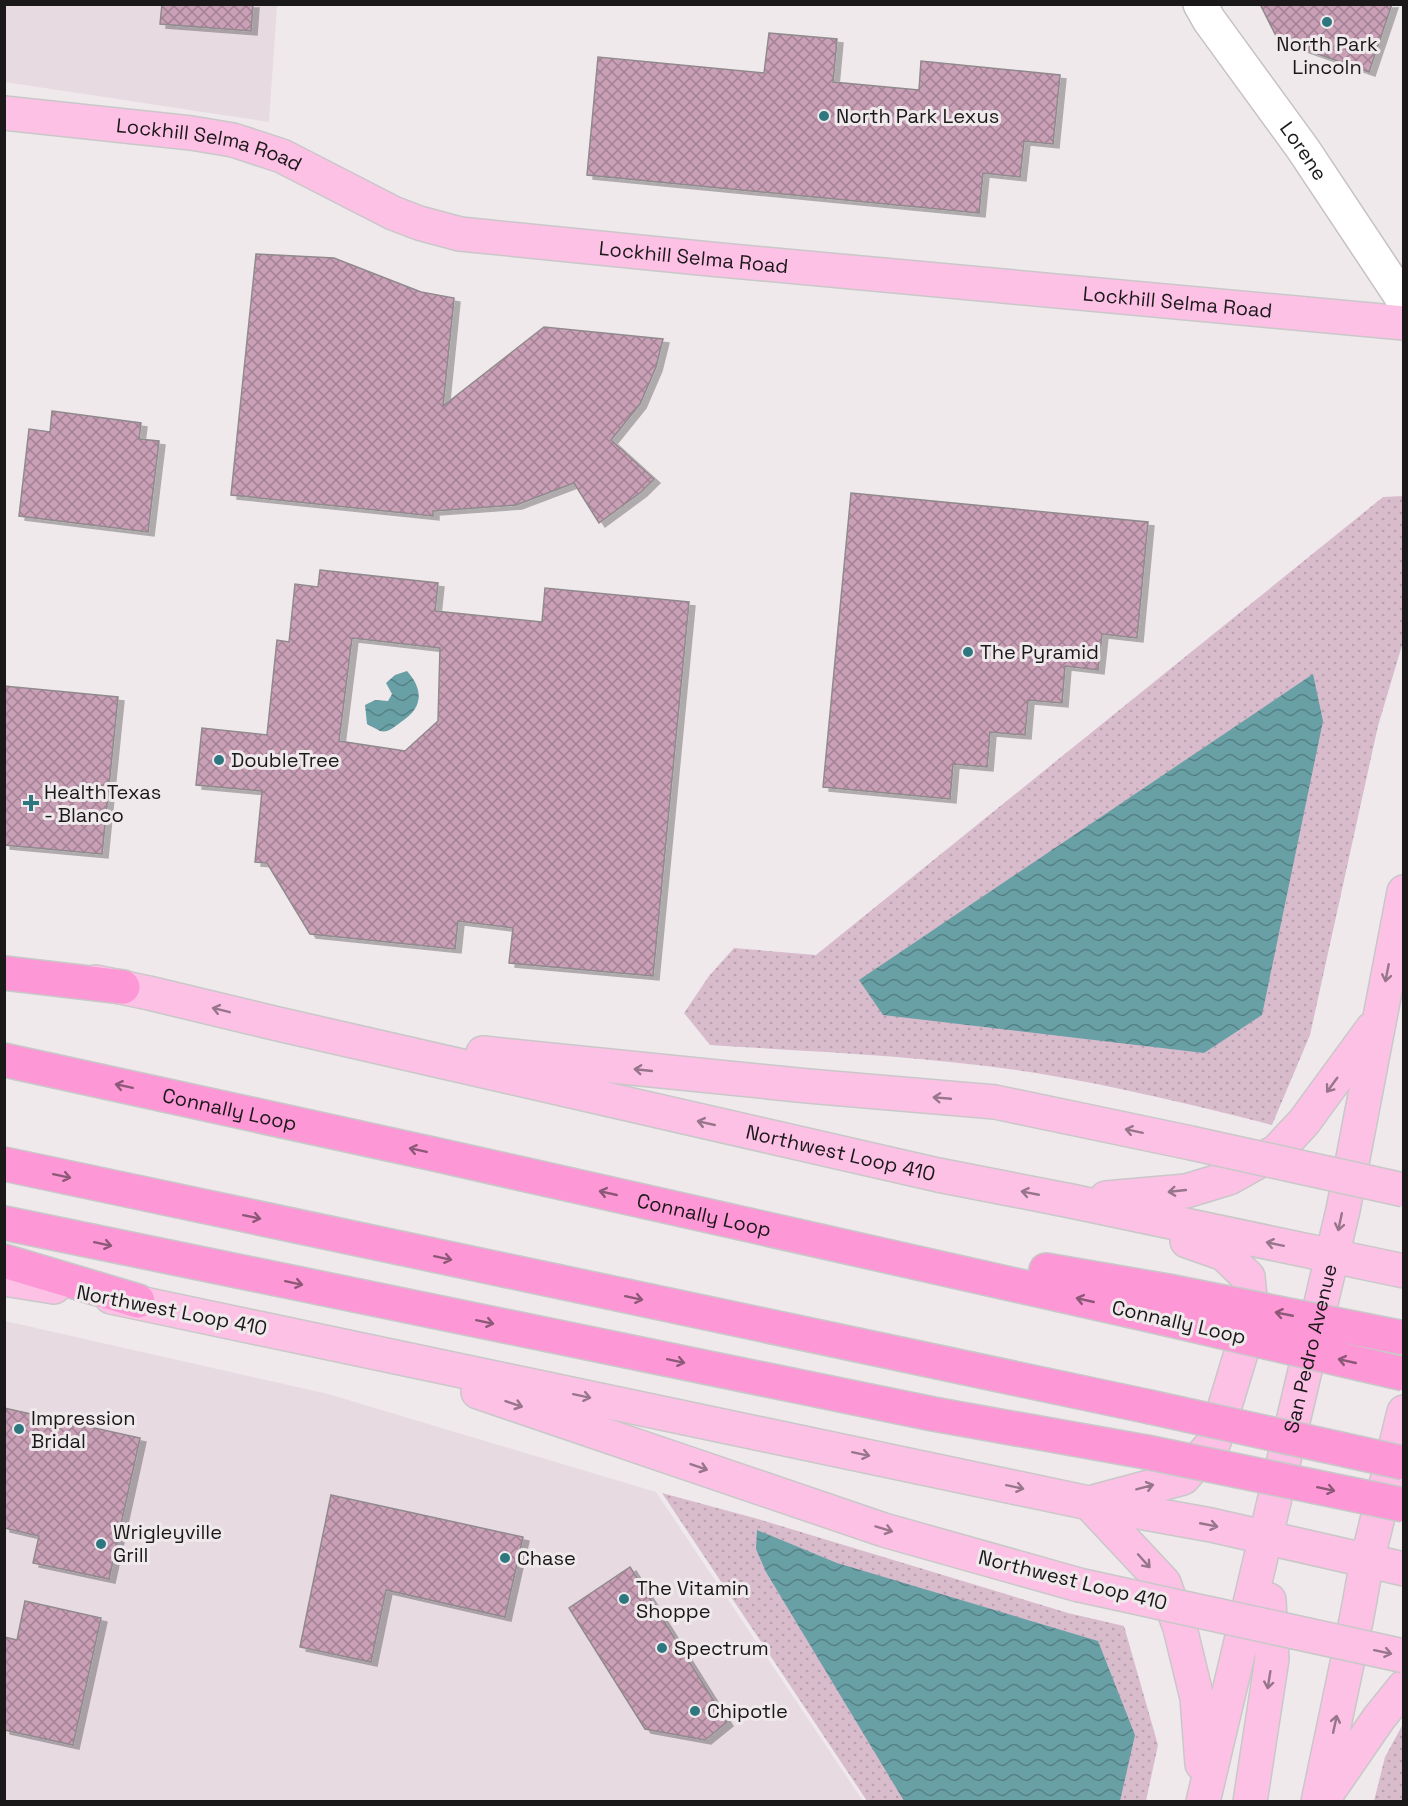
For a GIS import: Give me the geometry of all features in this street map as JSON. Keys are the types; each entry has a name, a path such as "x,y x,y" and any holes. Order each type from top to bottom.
{"highway":[{"path":"4,973 123,987"},
{"name":"Connally Loop","path":"4,1060 681,1209 1165,1304 1404,1374"},
{"path":"4,1164 1404,1463"},
{"path":"4,1224 933,1414 1146,1452 1404,1505"},
{"path":"4,1261 138,1301"},
{"path":"1165,1304 1404,1338"}],"main road":[{"name":"Lockhill Selma Road","path":"4,113 233,140 282,156 393,213 460,234 1404,323"},
{"name":"San Pedro Avenue","path":"1204,1797 1333,1256 1404,892"},
{"name":"Northwest Loop 410","path":"4,964 123,987 938,1175 1404,1271"},
{"path":"1071,1201 1186,1191 1229,1178 1277,1151 1304,1122 1378,1020"},
{"name":"Northwest Loop 410","path":"278,1024 510,1056 995,1102 1404,1190"},
{"path":"1071,1201 1224,1254 1248,1277 1252,1317 1214,1442 1183,1478 1089,1503 1164,1583 1180,1628 1197,1698 1204,1797"},
{"name":"Northwest Loop 410","path":"4,1279 138,1301 1089,1503 1217,1527 1404,1569"},
{"name":"Northwest Loop 410","path":"340,1345 884,1530 1079,1585 1404,1656"},
{"path":"1320,1802 1367,1561 1404,1412"},
{"path":"1250,1802 1272,1659 1267,1538"},
{"path":"1320,1802 1379,1718 1404,1687"}],"street":[{"name":"Lorene","path":"1200,4 1215,29 1303,149 1404,301"}],"shaded area":[{"path":"4,5 277,5 269,122 5,82"},
{"path":"1403,496 1403,642 1378,726 1310,1035 1272,1125 1125,1090 996,1067 874,1055 710,1045 684,1013 709,976 734,948 816,955 1383,497"},
{"path":"5,1321 328,1394 656,1492 863,1801 5,1802"},
{"path":"662,1493 758,1519 1068,1613 1124,1626 1158,1745 1146,1801 867,1801"},
{"path":"1403,1724 1403,1801 1374,1801 1385,1757"}],"water":[{"path":"407,671 413,678 418,692 419,698 414,711 394,728 386,731 380,731 367,724 365,705 375,700 388,701 392,694 386,683 395,675"},
{"path":"1313,674 1323,721 1262,1015 1204,1053 883,1015 859,980"},
{"path":"757,1530 837,1563 1098,1641 1135,1735 1120,1801 904,1801 766,1572 756,1549"}],"building":[{"path":"162,4 253,4 251,31 160,24"},
{"name":"North Park Lincoln","path":"1260,4 1392,4 1369,72 1278,40"},
{"name":"North Park Lexus","path":"769,33 837,39 833,82 919,90 921,61 1060,75 1053,144 1024,141 1020,177 983,173 979,213 587,175 598,57 764,73"},
{"path":"256,254 334,258 421,292 454,298 443,406 544,327 663,339 656,367 640,404 611,440 654,479 641,492 599,523 574,483 516,505 433,511 433,516 231,495"},
{"path":"52,411 141,423 139,439 159,441 148,532 19,516 29,429 50,432"},
{"name":"The Pyramid","path":"851,493 1148,522 1137,638 1102,634 1098,670 1065,666 1062,703 1028,700 1025,735 990,732 987,767 953,764 950,799 823,787"},
{"path":"320,570 438,583 435,611 542,622 545,588 689,602 653,976 509,963 513,928 458,921 455,949 310,934 267,863 255,862 262,791 196,785 202,728 267,735 277,640 289,642 295,584 318,587","holes":["352,638 440,648 438,721 405,751 339,741"]},
{"path":"4,686 118,697 102,854 4,845"},
{"path":"4,1408 140,1438 109,1579 33,1563 39,1536 4,1528"},
{"path":"331,1495 523,1537 505,1617 386,1590 371,1662 300,1647"},
{"path":"630,1567 727,1722 705,1740 645,1729 569,1608"},
{"path":"25,1601 101,1618 73,1745 4,1730 4,1637 17,1640"}],"place":[{"name":"North Park Lincoln","path":"1327,22"},
{"name":"North Park Lexus","path":"824,116"},
{"name":"The Pyramid","path":"968,652"},
{"name":"DoubleTree","path":"219,760"},
{"name":"HealthTexas - Blanco","path":"31,803"},
{"name":"Impression Bridal","path":"19,1429"},
{"name":"Wrigleyville Grill","path":"101,1544"},
{"name":"Chase","path":"505,1558"},
{"name":"The Vitamin Shoppe","path":"624,1599"},
{"name":"Spectrum","path":"662,1648"},
{"name":"Chipotle","path":"695,1711"}]}
